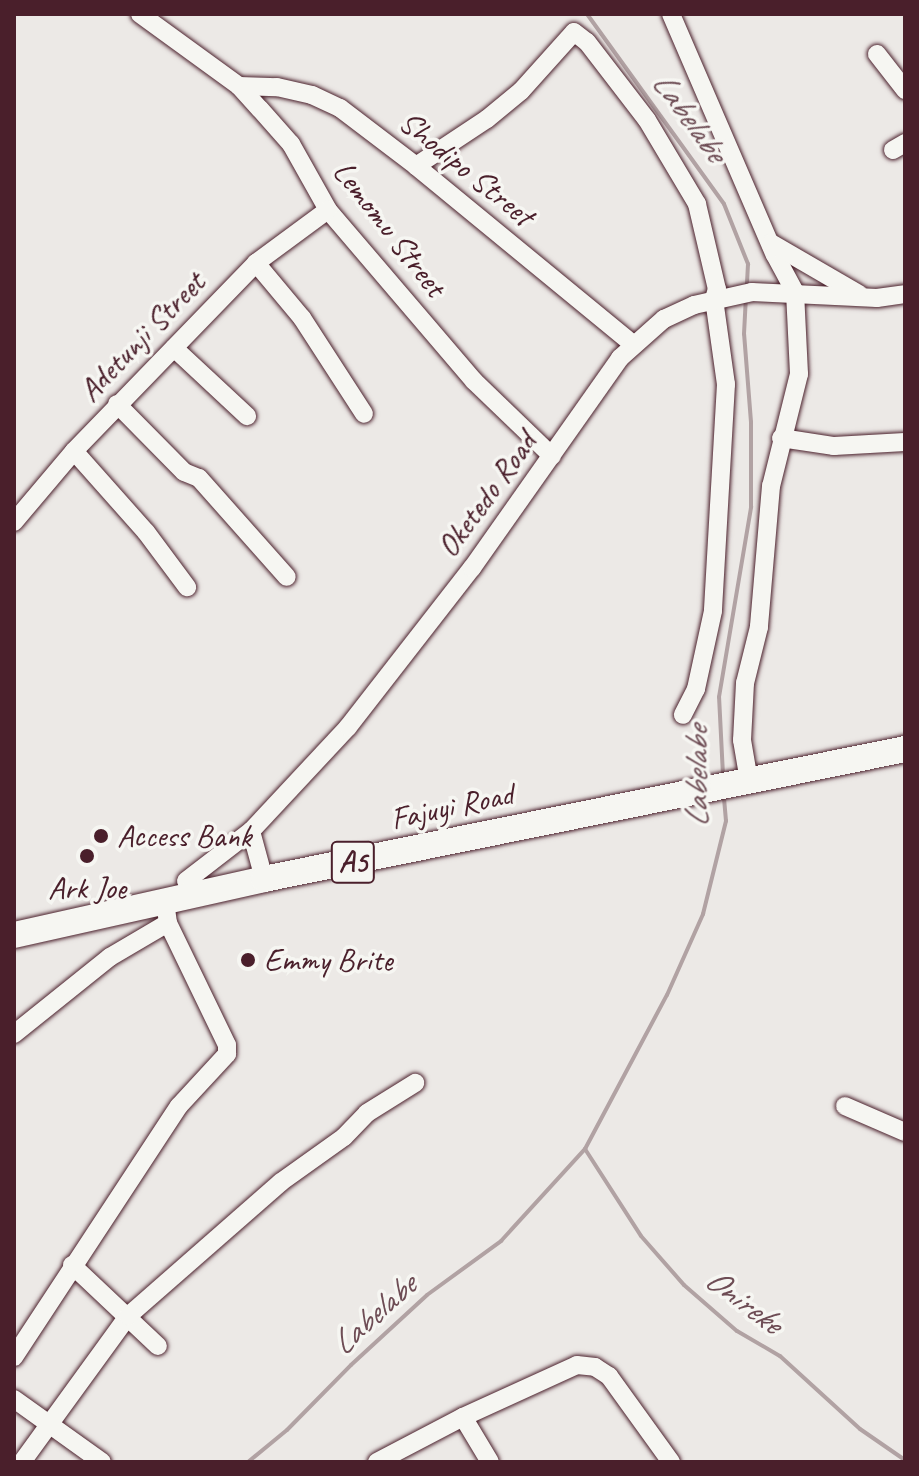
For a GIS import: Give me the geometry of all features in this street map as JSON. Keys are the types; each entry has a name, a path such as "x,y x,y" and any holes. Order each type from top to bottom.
{"highway":[{"name":"Fajuyi Road","path":"14,919 186,881 262,873 691,785 905,734"},
{"name":"Fajuyi Road","path":"741,774 905,749"},
{"name":"Fajuyi Road","path":"14,935 167,912 262,873"}],"street":[{"name":"Lemomu Street","path":"140,14 239,86 291,144 328,210 474,381 552,456"},
{"path":"671,14 773,249 795,292 799,374 771,486 759,627 745,683 741,774"},
{"path":"416,166 487,119 521,91 574,32 587,42 647,120 697,204 717,289 726,384 718,564 704,656 696,689 683,715"},
{"path":"877,54 905,90"},
{"name":"Shodipo Street","path":"239,86 277,87 312,95 340,108 416,166 634,345"},
{"name":"Adetunji Street","path":"14,522 117,404 256,263 328,210"},
{"path":"756,292 773,249"},
{"path":"773,249 865,297"},
{"path":"256,263 302,318 364,414"},
{"name":"Oketedo Road","path":"186,881 251,831 309,771 387,680 620,358 664,319 718,298 756,292 865,297 905,294"},
{"path":"174,348 247,416"},
{"path":"117,404 184,472 199,478 287,577"},
{"path":"781,438 834,446 905,442"},
{"path":"74,451 146,532 187,587"},
{"path":"251,831 262,873"},
{"path":"14,1034 167,912 227,1045 227,1054 179,1106 14,1357"},
{"path":"22,1462 128,1316 281,1182 344,1137 367,1113 415,1083"},
{"path":"845,1106 905,1132"},
{"path":"72,1265 158,1346"},
{"path":"377,1462 463,1417 577,1365 595,1367 609,1376 671,1462"},
{"path":"14,1399 102,1462"},
{"path":"463,1417 490,1462"}],"waterway":[{"name":"Labelabe","path":"587,14 724,204 748,264 747,286"},
{"name":"Labelabe","path":"723,775 719,697 751,507 751,422 744,334 746,299"},
{"name":"Labelabe","path":"248,1462 287,1430 427,1295 501,1241 585,1149 667,995 703,914 726,821 724,796"},
{"name":"Onireke","path":"585,1149 641,1236 684,1285 737,1331 780,1356 860,1429 905,1460"}],"place":[{"name":"Access Bank","path":"101,836"},
{"name":"Ark Joe","path":"87,856"},
{"name":"Emmy Brite","path":"248,960"}]}
